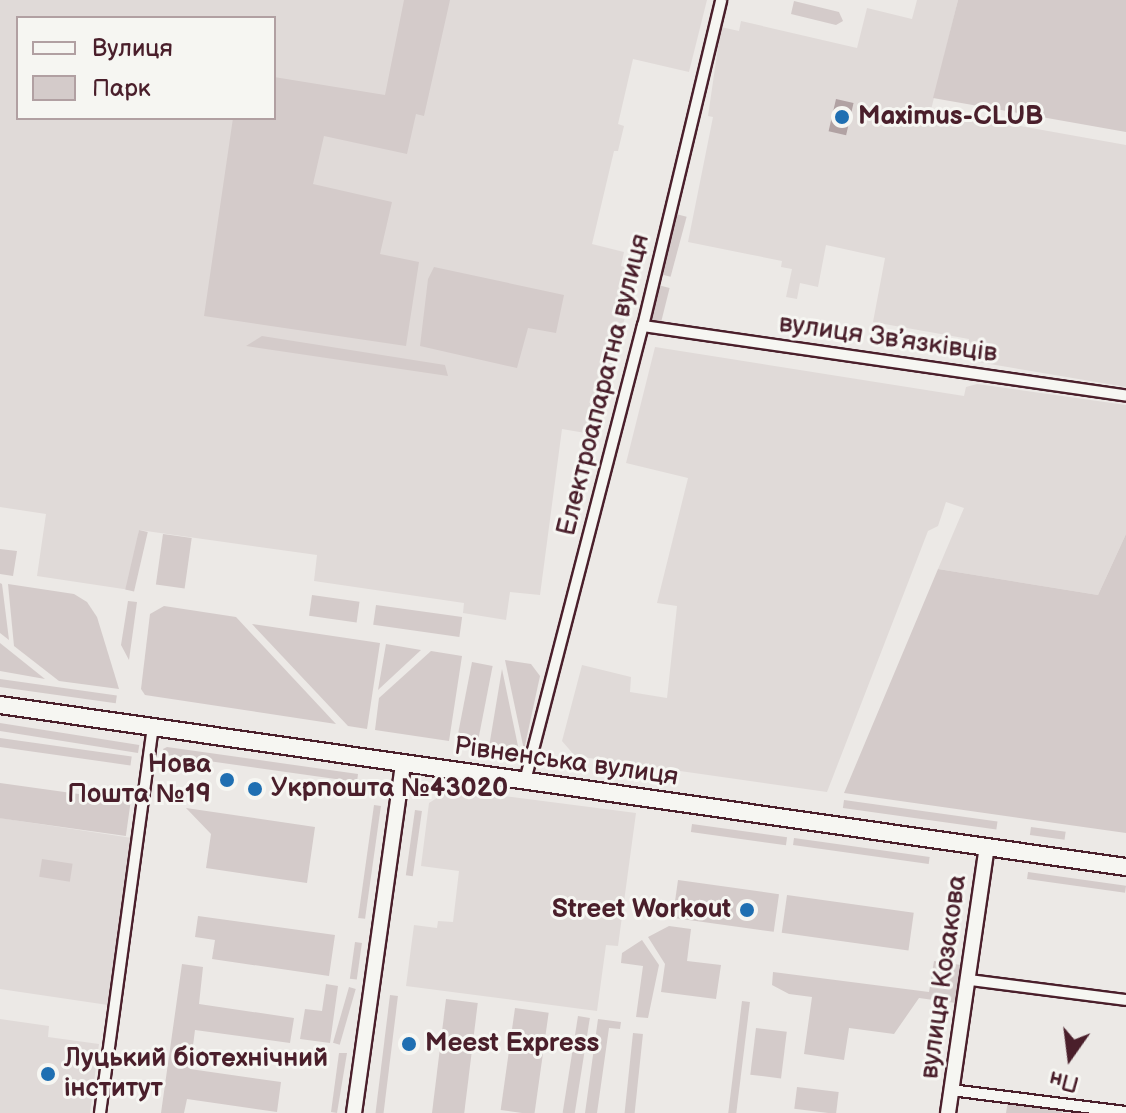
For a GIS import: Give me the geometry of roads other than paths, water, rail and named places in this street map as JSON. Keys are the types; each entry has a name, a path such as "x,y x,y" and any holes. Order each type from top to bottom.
{"main road":[{"name":"Рівненська вулиця","path":"0,705 1126,867"},
{"path":"354,1113 403,764"},
{"name":"вулиця Козакова","path":"948,1113 970,980 987,847"}],"street":[{"name":"Електроапаратна вулиця","path":"525,781 643,326 721,0"},
{"name":"вулиця Звʼязківців","path":"643,326 1126,396"},
{"path":"100,1113 153,727"},
{"path":"970,980 1126,1000"},
{"path":"951,1090 1126,1112"}],"place":[{"name":"Maximus-CLUB","path":"842,117"},
{"name":"Нова Пошта №19","path":"227,780"},
{"name":"Укрпошта №43020","path":"255,789"},
{"name":"Street Workout","path":"747,910"},
{"name":"Meest Express","path":"409,1044"},
{"name":"Луцький біотехнічний інститут","path":"48,1074"}]}
